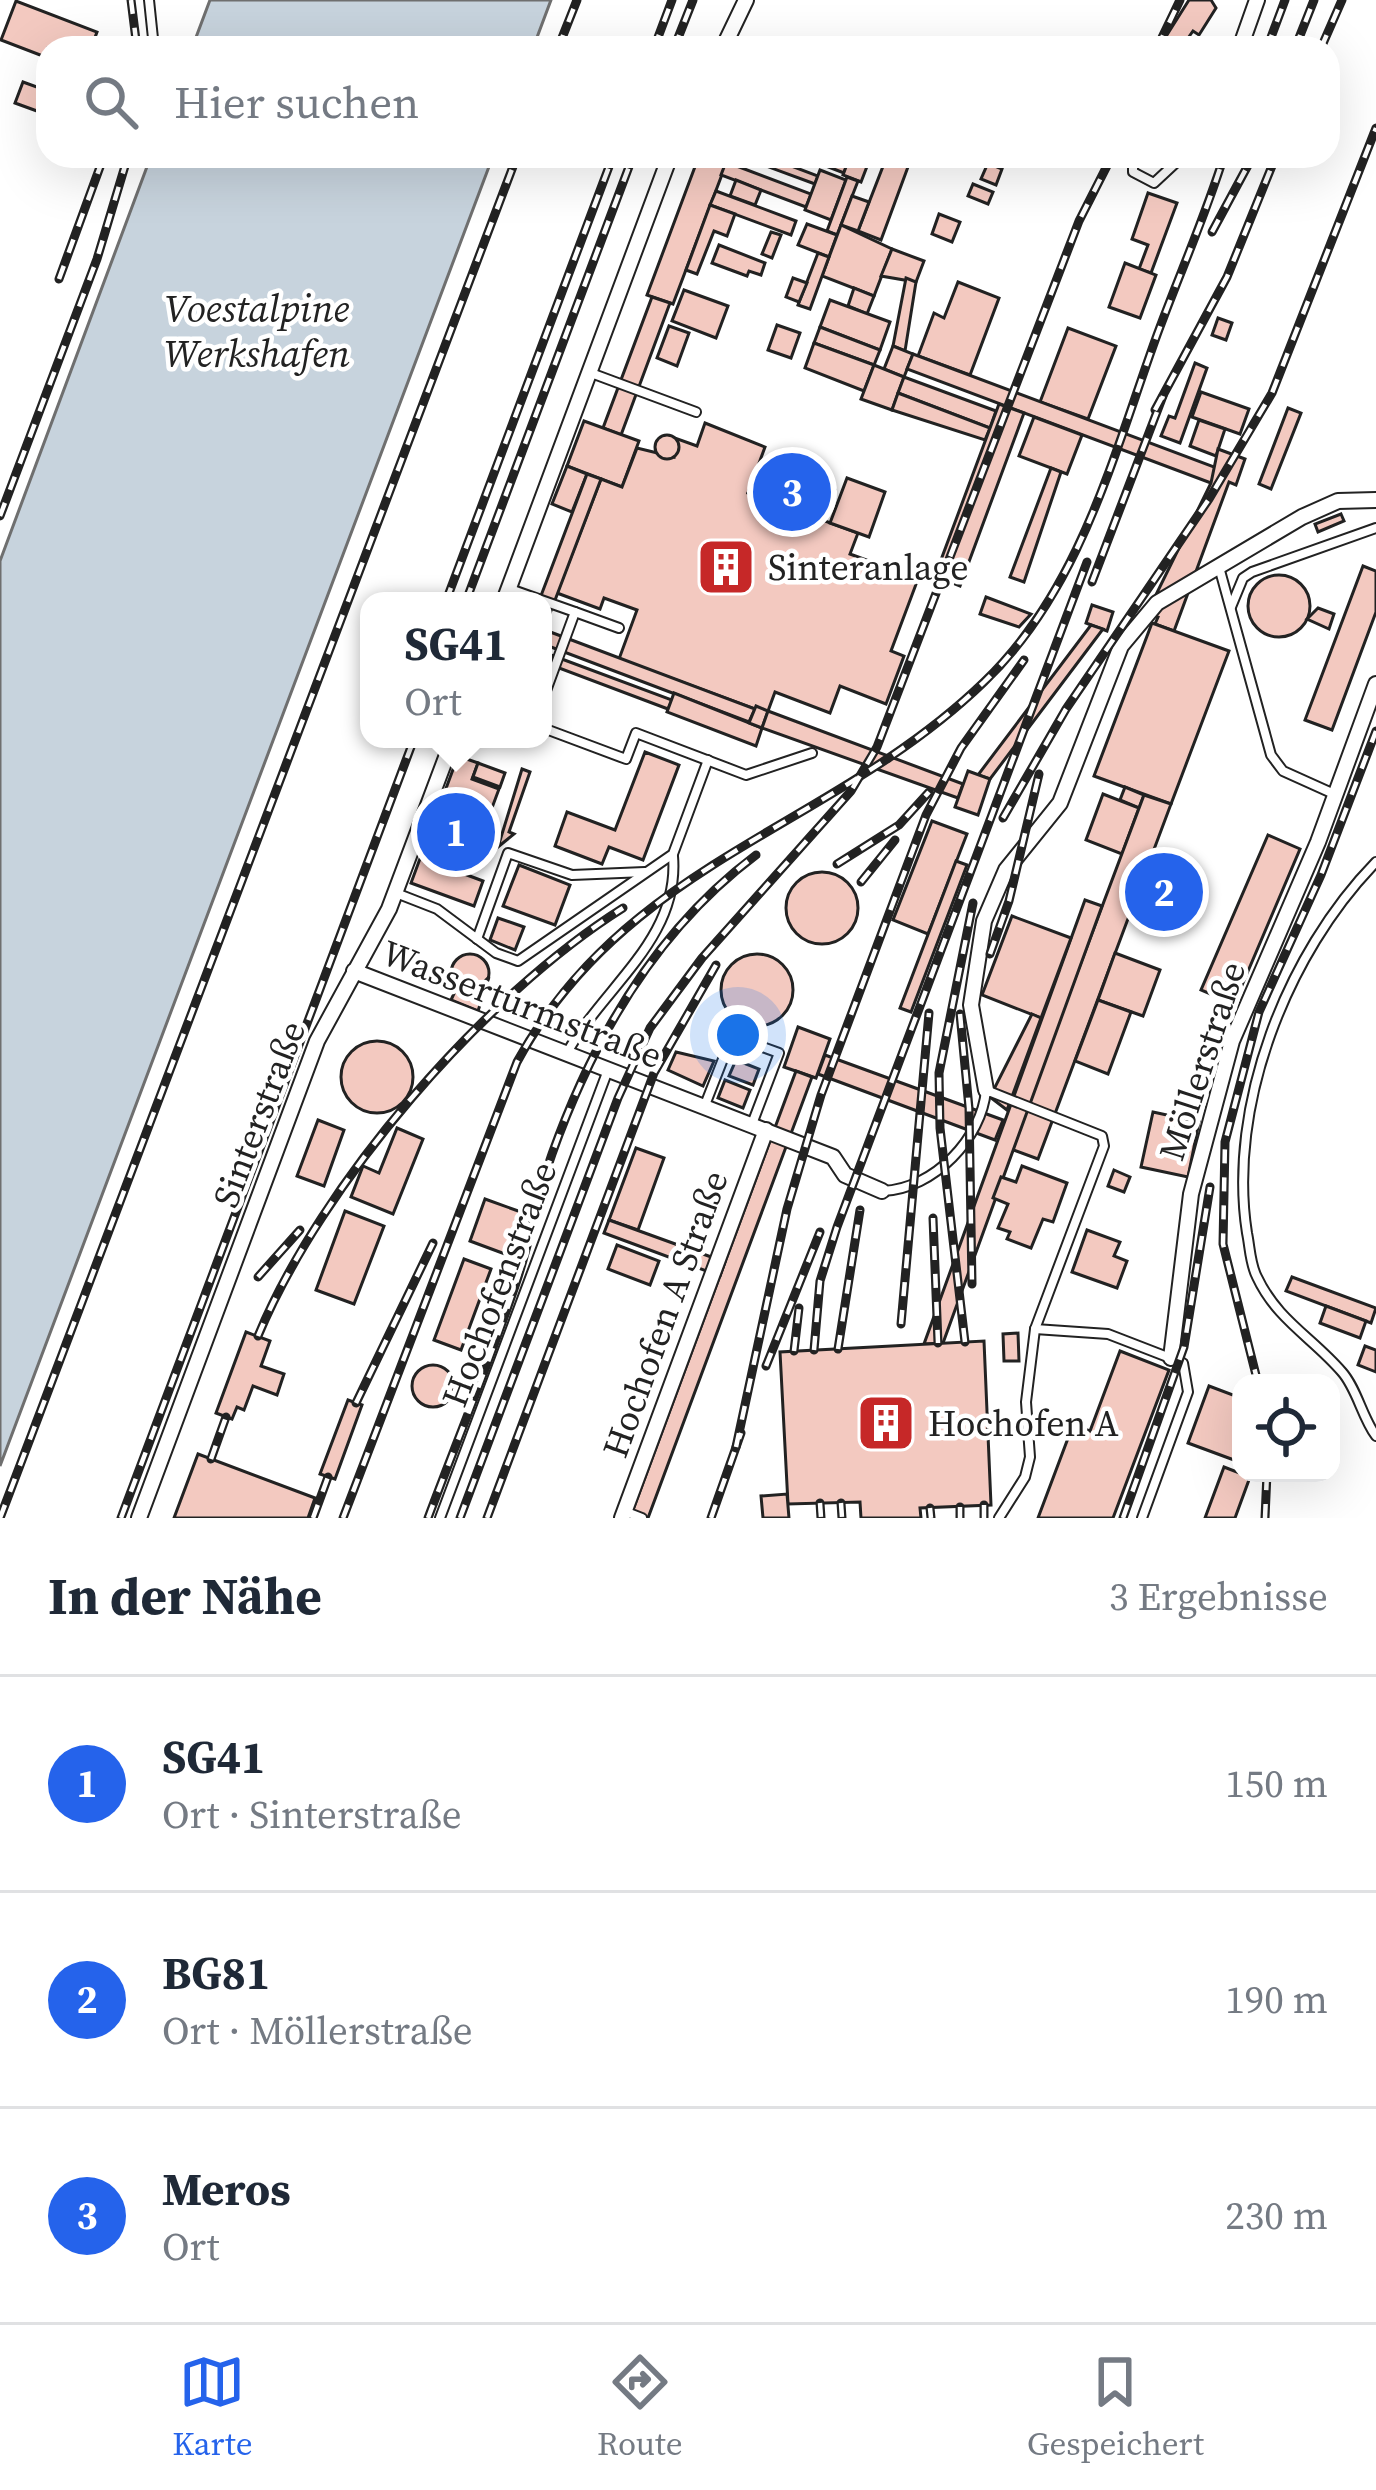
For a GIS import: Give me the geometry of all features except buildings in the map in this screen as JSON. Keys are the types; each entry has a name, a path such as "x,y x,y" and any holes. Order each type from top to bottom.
{"street":[{"path":"729,36 746,0"},
{"path":"1244,36 1257,0"},
{"path":"508,592 666,168"},
{"path":"986,1090 971,1005 974,964 994,890 1060,803 1121,646 1156,603 1338,501 1376,500"},
{"name":"Möllerstraße","path":"1171,1358 1192,1194 1232,1041 1376,684"},
{"name":"Sinterstraße","path":"139,1518 317,1041 396,893 450,748"},
{"name":"Wasserturmstraße","path":"353,971 833,1156 845,1175 882,1191"},
{"name":"Hochofen A Straße","path":"623,1515 759,1128"}],"lane":[{"path":"149,0 153,36"},
{"path":"1133,168 1154,183 1170,168"},
{"path":"590,372 696,412"},
{"path":"1230,609 1243,578 1252,572 1376,528"},
{"path":"1219,567 1271,755 1282,771 1334,794"},
{"path":"552,607 619,628"},
{"path":"552,674 574,613"},
{"path":"552,731 626,759 636,733 746,775 812,753"},
{"path":"567,1054 656,932 671,902 673,854 708,760"},
{"path":"477,939 508,853 572,875 645,872"},
{"path":"396,893 437,909 477,939 518,961 673,854"},
{"path":"1376,862 1352,886 1312,946 1271,1035 1250,1111 1241,1193 1254,1273 1280,1316 1345,1375 1358,1412 1376,1436"},
{"path":"705,1107 732,1036 779,1053 759,1128"},
{"name":"Hochofenstraße","path":"440,1518 608,1070"},
{"path":"986,1090 1102,1136 1104,1146 1035,1328 1027,1382 1030,1457 1025,1477 999,1518"},
{"name":"Wasserturmstraße","path":"882,1191 916,1184 975,1134 984,1116 986,1090"},
{"path":"1035,1328 1108,1334 1171,1358 1187,1371 1188,1392 1142,1518"},
{"path":"623,1515 642,1518"}],"water":[{"path":"210,0 551,0 538,36 196,36"},
{"name":"Voestalpine Werkshafen","path":"147,168 488,168 0,1466 0,561"}],"railway":[{"path":"131,0 136,36"},
{"path":"563,36 577,0"},
{"path":"658,36 672,0"},
{"path":"679,36 693,0"},
{"path":"1163,36 1180,0"},
{"path":"1272,36 1285,0"},
{"path":"1300,36 1314,0"},
{"path":"1326,36 1342,0"},
{"path":"1003,818 1066,709 1209,499 1272,393 1376,128"},
{"path":"59,279 100,168"},
{"path":"0,516 97,259 124,168"},
{"path":"0,1518 512,168"},
{"path":"449,592 608,168"},
{"path":"469,592 628,168"},
{"path":"460,1518 618,1098 650,1028 702,958 851,791 877,747 1079,221 1106,168"},
{"path":"343,1518 517,1062 562,994 615,938 673,892 925,732 984,682 1017,646 1045,606 1090,519 1220,168"},
{"path":"1212,232 1247,168"},
{"path":"1155,410 1227,277 1271,168"},
{"path":"1092,582 1163,396"},
{"path":"814,1350 820,1281 837,1227 1087,562"},
{"path":"736,1447 787,1209 821,1095 926,815 961,748 1024,660"},
{"path":"1256,1374 1223,1244 1225,1142 1259,1012 1321,875 1376,731"},
{"path":"121,1518 411,748"},
{"path":"990,954 1009,901 1039,774"},
{"path":"837,864 899,825 929,792"},
{"path":"861,882 895,840"},
{"path":"428,1518 508,1308 552,1154 587,1069 608,1028 659,952 720,884 756,855"},
{"path":"965,1342 940,1128 939,1073 973,903"},
{"path":"258,1336 322,1217 412,1098 516,991 623,908"},
{"path":"487,1518 654,1073 716,965"},
{"path":"901,1324 929,1013"},
{"path":"960,1014 969,1108 972,1284"},
{"path":"1123,1518 1184,1347 1210,1187"},
{"path":"838,1349 860,1210"},
{"path":"933,1218 938,1343"},
{"path":"258,1277 300,1230"},
{"path":"766,1366 820,1232"},
{"path":"356,1403 433,1243"},
{"path":"794,1351 799,1308"},
{"path":"211,1459 226,1417"},
{"path":"711,1518 741,1433"},
{"path":"313,1518 328,1477"},
{"path":"1265,1518 1267,1482"},
{"path":"820,1503 821,1518"},
{"path":"841,1503 842,1518"},
{"path":"984,1505 984,1518"},
{"path":"960,1507 960,1518"},
{"path":"930,1508 931,1518"}],"place":[{"name":"Meros","path":"792,492"},
{"name":"Sinteranlage","path":"726,567"},
{"name":"SG41","path":"456,832"},
{"name":"BG81","path":"1164,892"},
{"name":"Hochofen A","path":"886,1423"}]}
